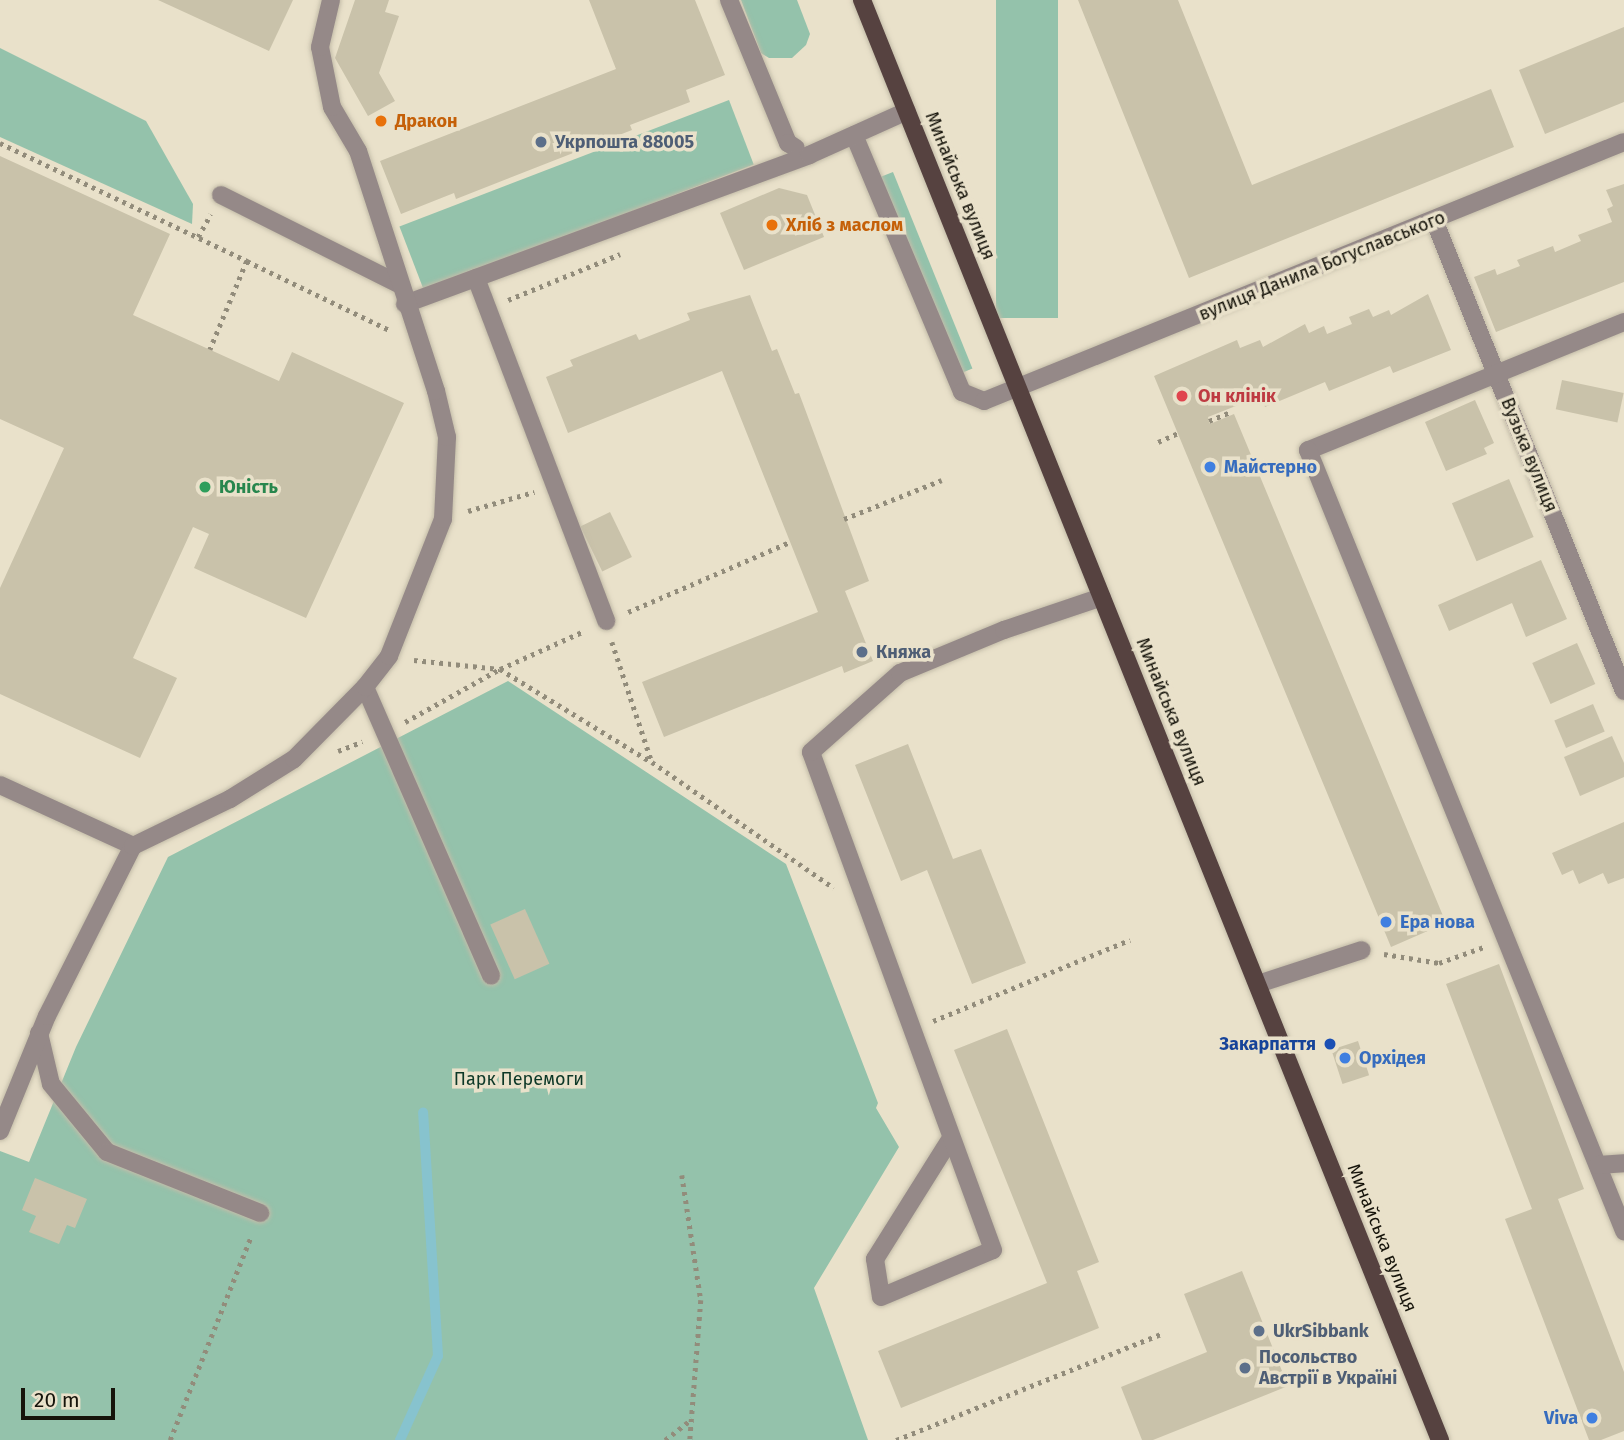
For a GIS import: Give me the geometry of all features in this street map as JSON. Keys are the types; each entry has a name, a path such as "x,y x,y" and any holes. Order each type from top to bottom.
{"main road":[{"name":"Минайська вулиця","path":"862,0 1440,1440"}],"street":[{"path":"0,1131 39,1034 134,846 230,799 294,759 365,687 389,656 443,519 447,437 358,152 332,107 320,47 331,0"},
{"path":"729,0 788,143 796,148"},
{"path":"405,304 854,135 907,111"},
{"name":"вулиця Данила Богуславського","path":"854,135 962,393 984,401 1019,390 1624,142"},
{"path":"221,195 399,284"},
{"name":"Вузька вулиця","path":"1434,220 1624,691"},
{"path":"476,278 606,621"},
{"path":"1624,321 1308,450 1624,1231"},
{"path":"951,1138 875,1259 881,1297 993,1250 811,752 900,673 1004,630 1102,597"},
{"path":"365,687 491,976"},
{"path":"0,785 134,846"},
{"path":"1258,984 1363,950"},
{"path":"39,1034 51,1084 107,1152 260,1213"},
{"path":"1598,1166 1624,1163"}],"path":[{"path":"0,143 417,344"},
{"path":"488,309 623,253"},
{"path":"210,350 247,261"},
{"path":"1209,421 1232,411"},
{"path":"1158,442 1178,433"},
{"path":"844,519 942,480"},
{"path":"443,519 555,486"},
{"path":"500,669 790,542"},
{"path":"606,621 652,762"},
{"path":"389,656 500,669 652,762 867,911"},
{"path":"1363,950 1439,963 1506,939"},
{"path":"911,1030 1130,940"},
{"path":"682,1175 701,1300 690,1440"},
{"path":"170,1440 260,1213"},
{"path":"896,1440 1161,1334"},
{"path":"665,1440 693,1418"}],"green space":[{"path":"741,0 797,0 810,34 806,45 792,58 769,58 761,53"},
{"path":"996,0 1058,0 1058,318 996,318"},
{"path":"0,48 146,121 193,204 192,224 0,137"},
{"path":"729,100 754,164 424,291 399,227"},
{"path":"893,172 972,369 960,373 881,177"},
{"name":"Парк Перемоги","path":"508,681 786,864 878,1103 876,1108 899,1147 814,1288 868,1440 0,1440 0,1151 29,1162 76,1047 168,857"}],"building":[{"path":"158,0 293,0 269,51"},
{"path":"355,0 389,0 385,12 399,16 379,73 395,101 368,116 335,58"},
{"path":"589,0 695,0 725,75 686,90 690,102 630,125 632,130 456,199 454,193 401,214 380,161 616,69"},
{"path":"1078,0 1178,0 1252,185 1491,89 1514,147 1189,278"},
{"path":"1624,27 1624,102 1545,134 1519,70"},
{"name":"Юність","path":"0,156 170,234 133,315 279,381 292,352 404,403 306,618 194,568 209,534 193,527 133,658 177,678 140,758 0,694 0,588 64,448 0,419"},
{"path":"1624,184 1624,282 1496,332 1474,277 1495,269 1497,275 1520,266 1517,260 1553,246 1555,252 1581,241 1578,235 1612,222 1607,209 1613,206 1606,190"},
{"name":"Хліб з маслом","path":"779,188 807,195 824,237 744,270 720,213"},
{"path":"1428,294 1451,350 1393,373 1390,366 1329,391 1325,382 1265,407 1261,396 1208,417 1210,424 1234,414 1446,923 1391,947 1154,376 1237,340 1240,348 1260,340 1263,347 1305,324 1309,333 1324,326 1327,334 1352,324 1349,317 1369,309 1373,317 1389,310 1391,315"},
{"path":"750,295 772,351 777,349 795,394 799,393 869,581 845,591 873,661 844,673 842,666 664,737 642,682 818,612 722,371 568,433 546,377 573,366 570,360 636,334 639,340 690,320 687,313"},
{"path":"1562,380 1624,393 1617,422 1556,409"},
{"path":"1475,400 1494,443 1484,448 1487,454 1446,471 1425,422"},
{"path":"1509,479 1534,537 1477,561 1452,503"},
{"path":"610,512 632,557 602,571 580,526"},
{"path":"1541,560 1567,619 1526,637 1512,603 1449,631 1438,605"},
{"path":"1577,643 1595,684 1551,704 1532,663"},
{"path":"1593,704 1605,732 1566,748 1554,720"},
{"path":"1612,736 1624,763 1624,777 1580,796 1564,757"},
{"path":"908,744 953,859 981,849 1026,963 972,984 927,870 901,881 855,765"},
{"path":"1624,822 1624,878 1608,884 1603,873 1579,884 1573,870 1562,875 1552,853"},
{"path":"525,909 549,964 515,979 490,924"},
{"path":"1499,964 1584,1189 1558,1199 1624,1372 1624,1431 1601,1440 1589,1440 1505,1219 1532,1209 1446,984"},
{"path":"1007,1029 1099,1262 1077,1271 1099,1328 901,1408 878,1351 1047,1283 954,1050"},
{"path":"1358,1041 1369,1075 1342,1084 1331,1050"},
{"path":"35,1178 87,1199 75,1228 67,1225 59,1244 29,1232 36,1216 22,1210"},
{"path":"1242,1271 1288,1386 1153,1440 1142,1440 1121,1387 1207,1352 1184,1294"}],"waterway":[{"path":"400,1440 438,1356 423,1112"}],"place":[{"name":"Дракон","path":"381,121"},
{"name":"Укрпошта 88005","path":"541,142"},
{"name":"Хліб з маслом","path":"772,225"},
{"name":"Он клінік","path":"1182,396"},
{"name":"Майстерно","path":"1210,467"},
{"name":"Юність","path":"205,487"},
{"name":"Княжа","path":"862,652"},
{"name":"Ера нова","path":"1386,922"},
{"name":"Закарпаття","path":"1330,1044"},
{"name":"Орхідея","path":"1345,1058"},
{"name":"UkrSibbank","path":"1259,1331"},
{"name":"Посольство Австрії в Україні","path":"1245,1368"},
{"name":"Viva","path":"1592,1418"}]}
